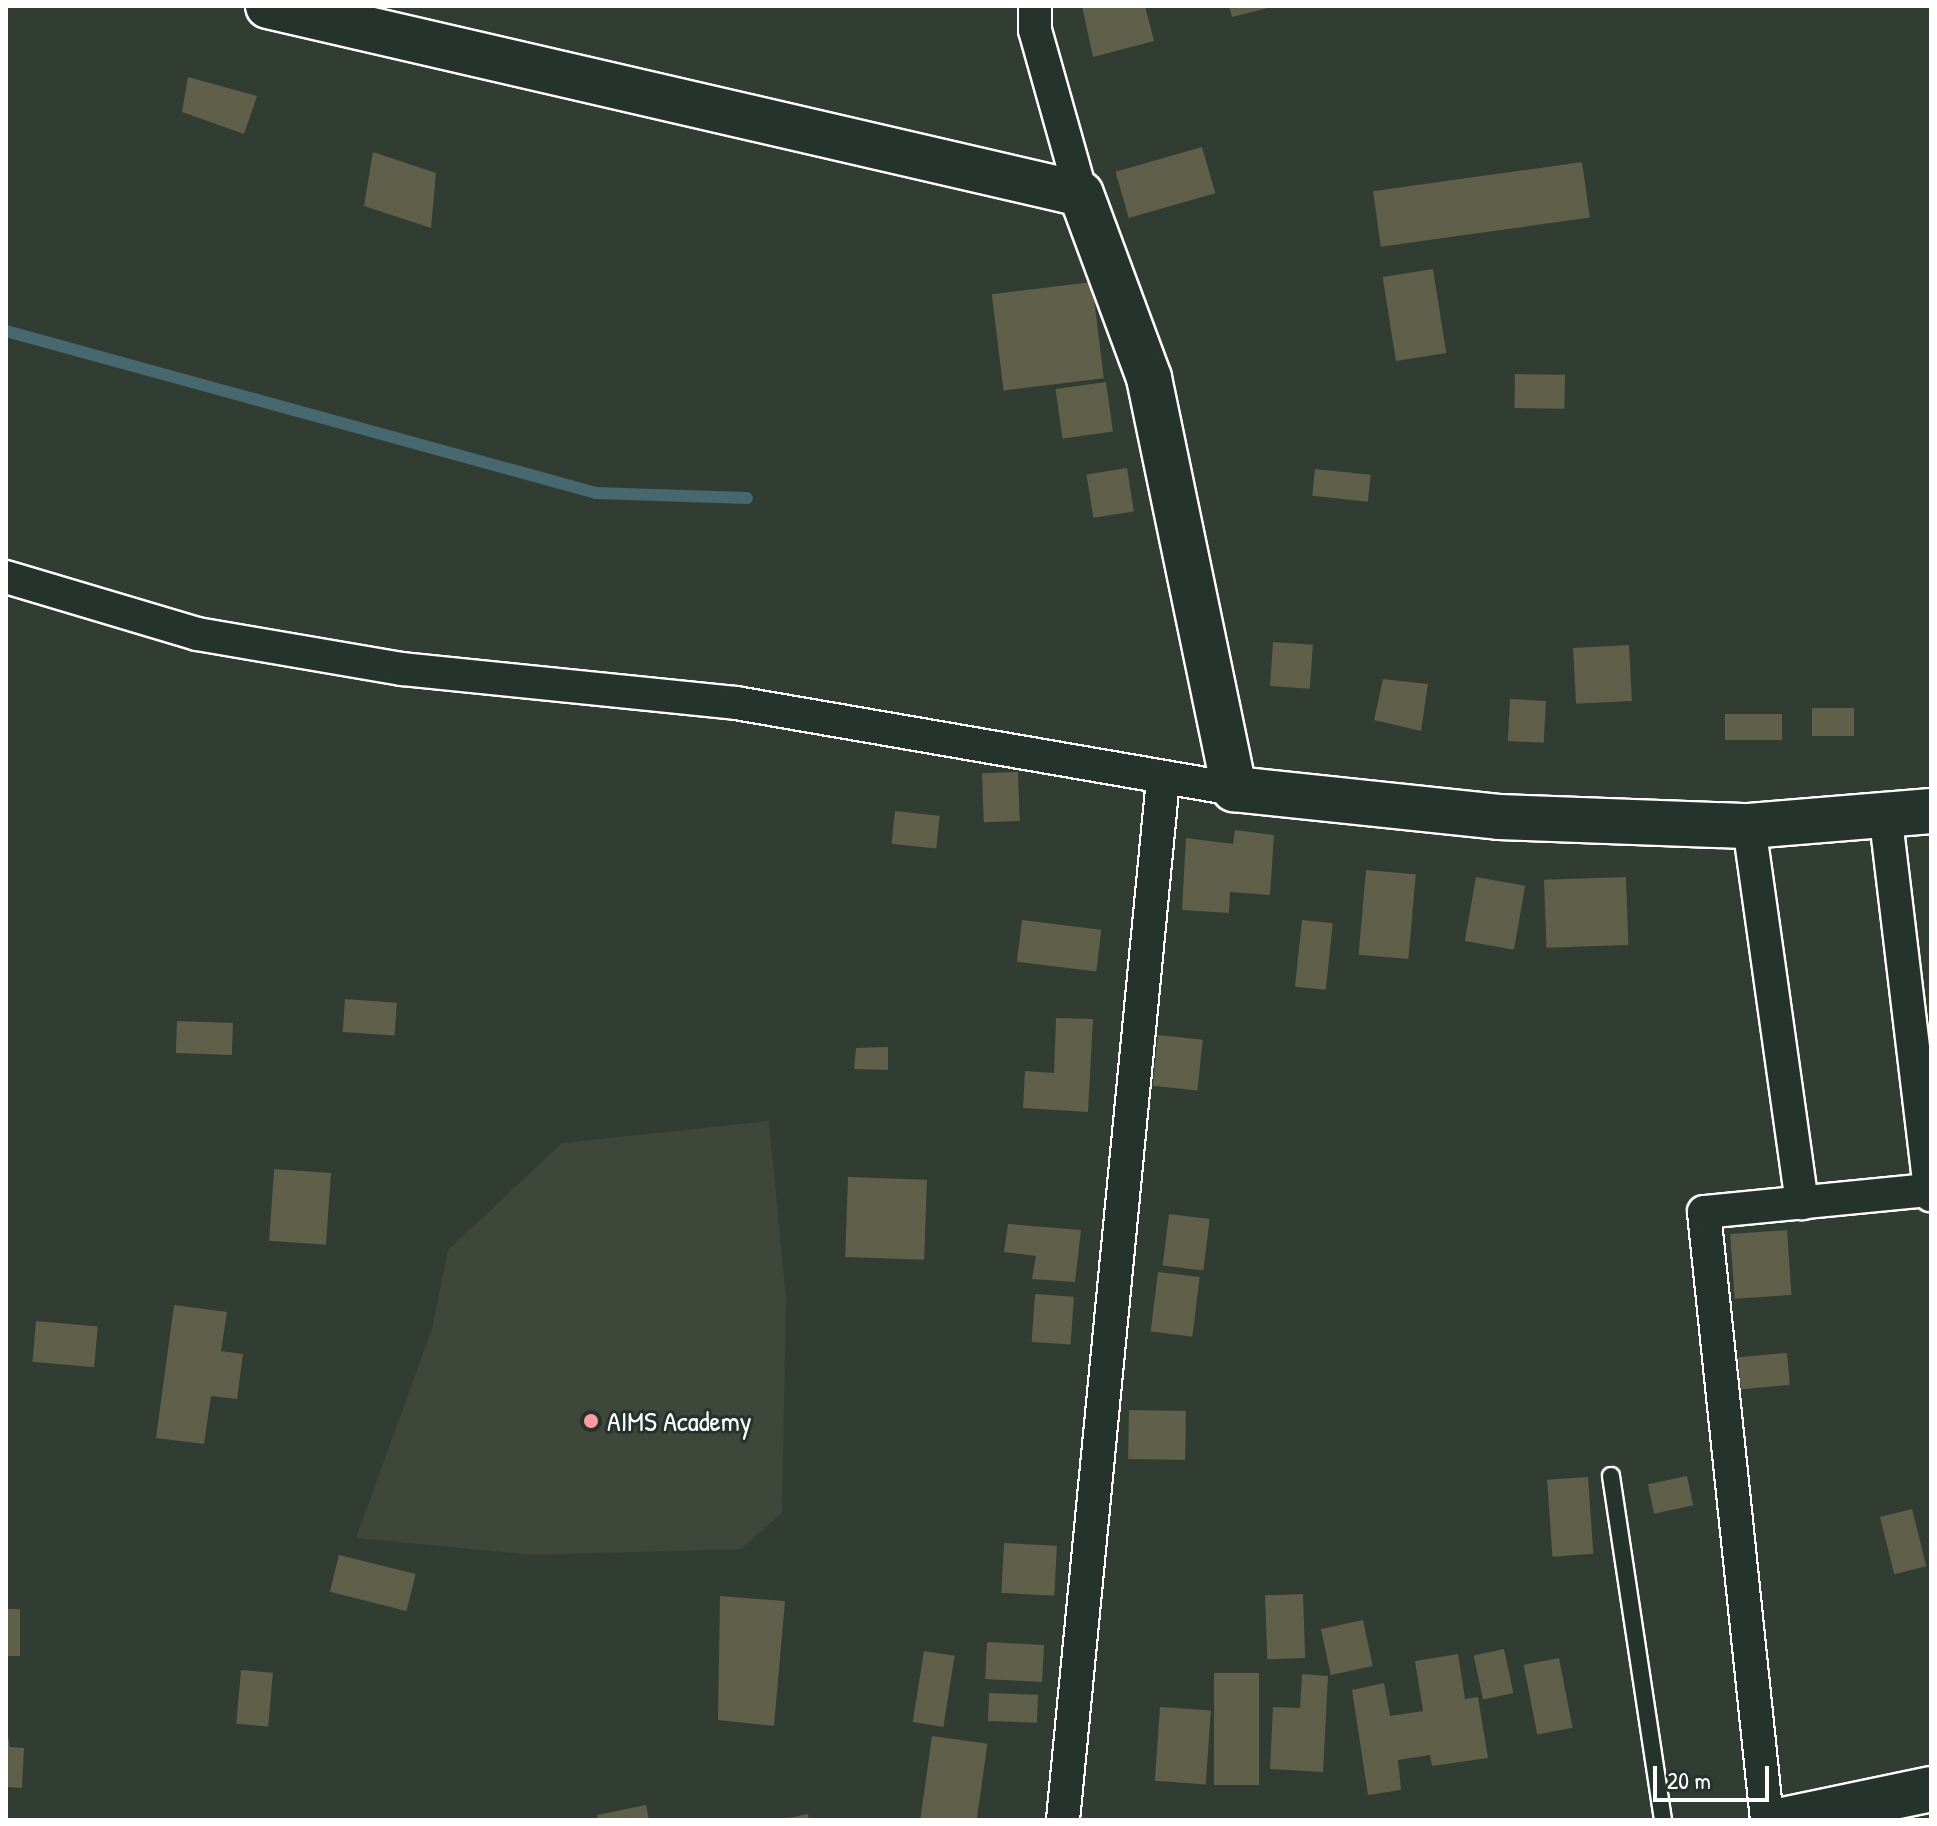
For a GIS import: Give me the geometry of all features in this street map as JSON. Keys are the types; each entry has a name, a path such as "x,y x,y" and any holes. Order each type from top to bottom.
{"street":[{"path":"268,6 1081,194"},
{"path":"1029,14 1081,194 1149,378 1234,789"},
{"path":"6,577 213,637 402,669 736,703 1163,780 1234,789 1499,817 1749,826 1885,812 1931,811"},
{"path":"1063,1820 1163,780"},
{"path":"1767,1820 1704,1212 1931,1193 1924,1069 1885,812"},
{"path":"1749,826 1802,1203"},
{"path":"1783,1820 1931,1789"}],"lane":[{"path":"1611,1476 1663,1820"}],"shaded area":[{"name":"AIMS Academy","path":"769,1121 786,1298 782,1513 741,1549 534,1555 356,1538 432,1329 448,1250 562,1143"}],"building":[{"path":"1082,6 1145,6 1154,41 1093,57"},
{"path":"1229,6 1272,6 1272,7 1232,17"},
{"path":"188,77 257,96 244,134 182,112"},
{"path":"1202,147 1215,193 1129,218 1115,172"},
{"path":"373,152 436,173 431,228 364,206"},
{"path":"1582,162 1590,217 1381,247 1373,191"},
{"path":"1433,269 1446,353 1396,361 1383,277"},
{"path":"1092,282 1104,378 1004,391 992,294"},
{"path":"1515,374 1565,375 1564,409 1514,408"},
{"path":"1106,382 1113,432 1062,439 1055,389"},
{"path":"1127,468 1134,511 1093,518 1087,474"},
{"path":"1315,469 1371,475 1368,502 1312,496"},
{"path":"1273,642 1313,645 1310,689 1270,686"},
{"path":"1629,645 1632,701 1576,704 1573,648"},
{"path":"1383,679 1428,684 1421,731 1374,720"},
{"path":"1510,699 1546,701 1544,743 1508,741"},
{"path":"1812,708 1854,708 1854,736 1812,736"},
{"path":"1725,714 1782,714 1782,740 1725,740"},
{"path":"1018,772 1020,821 984,822 982,773"},
{"path":"895,811 940,816 936,849 892,844"},
{"path":"1235,830 1274,835 1270,895 1230,892 1229,913 1182,910 1186,838 1233,844"},
{"path":"1366,870 1416,874 1408,959 1359,955"},
{"path":"1476,877 1525,886 1514,950 1465,941"},
{"path":"1626,877 1628,945 1546,948 1544,880"},
{"path":"1022,920 1101,930 1096,971 1017,962"},
{"path":"1302,920 1333,923 1326,990 1295,987"},
{"path":"345,999 397,1003 395,1036 343,1032"},
{"path":"1056,1018 1093,1019 1088,1112 1023,1108 1025,1071 1054,1073"},
{"path":"177,1021 233,1023 232,1055 176,1053"},
{"path":"1158,1035 1203,1040 1197,1090 1153,1086"},
{"path":"888,1047 888,1070 854,1069 856,1048"},
{"path":"274,1169 331,1173 326,1245 269,1241"},
{"path":"848,1177 927,1180 924,1260 845,1257"},
{"path":"1169,1214 1210,1219 1203,1271 1163,1266"},
{"path":"1008,1224 1081,1230 1075,1282 1032,1279 1036,1256 1004,1252"},
{"path":"1787,1230 1792,1295 1735,1299 1730,1234"},
{"path":"1158,1272 1200,1277 1192,1337 1151,1332"},
{"path":"1035,1294 1074,1297 1071,1345 1032,1342"},
{"path":"174,1305 227,1312 221,1351 243,1354 237,1399 211,1396 204,1444 156,1438"},
{"path":"36,1321 98,1326 94,1367 32,1362"},
{"path":"1787,1353 1790,1385 1741,1389 1738,1357"},
{"path":"1129,1410 1186,1411 1185,1460 1128,1459"},
{"path":"1687,1476 1693,1505 1654,1514 1648,1484"},
{"path":"1588,1477 1593,1554 1552,1557 1547,1480"},
{"path":"1912,1509 1926,1566 1894,1574 1880,1517"},
{"path":"1004,1543 1057,1546 1054,1596 1001,1593"},
{"path":"339,1555 416,1574 406,1611 330,1592"},
{"path":"1303,1594 1305,1658 1267,1659 1265,1595"},
{"path":"720,1596 785,1601 774,1726 718,1720"},
{"path":"6,1609 20,1609 20,1656 6,1656"},
{"path":"1363,1620 1373,1666 1331,1675 1321,1629"},
{"path":"987,1642 1044,1645 1042,1682 985,1679"},
{"path":"1504,1649 1513,1693 1483,1699 1474,1655"},
{"path":"924,1651 955,1656 943,1727 913,1722"},
{"path":"1458,1654 1465,1699 1478,1697 1488,1758 1432,1766 1430,1755 1398,1760 1401,1790 1368,1795 1352,1690 1384,1683 1390,1716 1423,1711 1415,1661"},
{"path":"1559,1658 1573,1728 1537,1735 1524,1665"},
{"path":"241,1670 273,1673 268,1727 236,1724"},
{"path":"1214,1673 1259,1673 1259,1785 1214,1785"},
{"path":"1302,1674 1328,1676 1323,1772 1270,1769 1273,1707 1300,1708"},
{"path":"989,1693 1038,1695 1037,1723 988,1721"},
{"path":"1160,1707 1211,1711 1206,1784 1155,1781"},
{"path":"6,1724 10,1747 24,1748 22,1788 6,1787"},
{"path":"932,1736 987,1744 977,1820 920,1819"},
{"path":"646,1805 649,1820 598,1820 597,1815"},
{"path":"808,1814 809,1820 784,1820 784,1819"}],"waterway":[{"path":"6,331 596,493 747,498"}],"place":[{"name":"AIMS Academy","path":"591,1421"}]}
